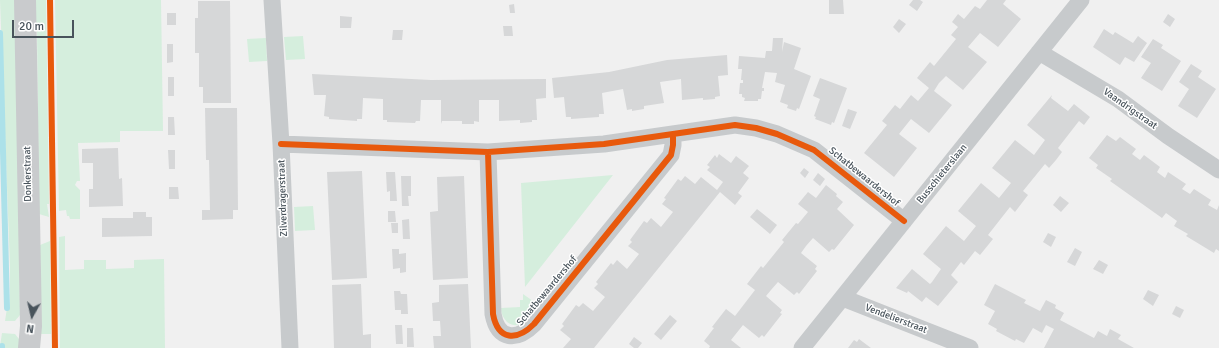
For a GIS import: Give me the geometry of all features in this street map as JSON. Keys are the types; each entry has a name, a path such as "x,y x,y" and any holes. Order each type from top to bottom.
{"street":[{"name":"Donkerstraat","path":"25,0 30,310 29,348"},
{"name":"Zilverdragerstraat","path":"272,0 281,144 290,348"},
{"name":"Busschieterslaan","path":"802,348 1081,0"},
{"name":"Vaandrigstraat","path":"1039,52 1118,99 1174,140 1219,170"},
{"name":"Schatbewaardershof","path":"281,144 384,150 488,152 604,144 735,125 756,128 796,141 814,150 904,221"},
{"name":"Schatbewaardershof","path":"488,152 493,314 498,328 509,336 516,336 523,334 534,324 671,155 673,134"},
{"name":"Vendelierstraat","path":"842,298 970,348"},
{"name":"Vendelierstraat","path":"950,339 965,348"}],"green space":[{"path":"0,0 16,0 20,315 15,321 5,321 7,308 10,308 10,267"},
{"path":"34,0 46,0 49,204 47,204 49,217 39,214 37,32"},
{"path":"55,0 161,0 163,131 120,131 120,142 78,143 80,181 77,181 75,185 80,190 80,219 70,219 69,216 67,216 66,210 59,211"},
{"path":"303,36 305,59 286,60 284,37"},
{"path":"266,38 267,61 249,62 247,39"},
{"path":"613,175 525,287 521,183"},
{"path":"313,206 315,230 295,231 294,207"},
{"path":"65,236 65,270 84,269 84,260 106,260 106,269 134,268 134,260 164,259 165,348 60,348 59,237"},
{"path":"50,241 51,334 41,334 40,245"},
{"path":"523,294 540,306 526,322 512,325 504,319 501,308 520,307 520,300 523,300"},
{"path":"2,333 15,334 19,339 20,348 4,348 0,346"}],"building":[{"path":"829,0 843,0 844,14 829,14"},
{"path":"913,0 920,0 923,2 917,11 909,5"},
{"path":"987,0 1006,0 1003,4 1021,19 998,47 980,33 968,47 987,62 963,90 946,76 939,83 934,91 952,105 929,133 911,119 899,134 917,148 894,177 864,153 887,125 882,121 895,105 900,109 911,95 918,101 929,88 917,78 930,62 934,66 956,39 951,35 958,27 952,22 958,14 964,19 975,6 980,9"},
{"path":"198,1 230,1 231,103 203,103 203,87 199,87 199,53 195,53 195,18 198,18"},
{"path":"514,4 515,13 510,13 509,5"},
{"path":"167,13 176,13 176,25 167,25"},
{"path":"1168,14 1175,19 1170,27 1163,22"},
{"path":"340,16 352,17 351,28 340,28"},
{"path":"899,19 906,24 899,33 893,27"},
{"path":"503,26 512,26 513,36 504,36"},
{"path":"1104,29 1113,35 1115,32 1133,43 1138,36 1147,43 1134,62 1125,57 1120,65 1093,47"},
{"path":"393,30 403,30 402,40 392,40"},
{"path":"773,38 783,38 782,52 784,42 801,48 794,69 811,76 799,109 797,108 796,111 787,108 788,105 780,102 785,85 775,82 777,73 765,72 762,88 764,88 764,91 762,91 761,99 758,99 758,101 744,101 745,98 742,97 742,94 739,94 740,83 743,83 743,80 741,80 742,69 738,69 739,56 765,58 766,51 772,51"},
{"path":"1153,39 1163,45 1161,48 1181,61 1162,91 1141,78 1151,63 1141,57"},
{"path":"167,44 173,44 173,62 167,63"},
{"path":"727,55 728,75 718,76 720,96 715,97 715,99 703,100 703,98 682,100 681,79 660,82 664,103 644,106 644,109 632,111 632,109 627,110 623,89 602,93 604,114 599,114 599,117 571,119 571,117 566,117 564,97 554,98 552,78 609,72 667,60"},
{"path":"1191,64 1202,71 1198,77 1216,89 1197,118 1178,106 1189,89 1179,82"},
{"path":"312,74 431,80 546,79 546,98 536,99 537,120 532,120 532,122 520,123 520,120 499,121 499,100 479,100 479,122 474,121 474,124 462,124 462,121 442,121 441,124 441,100 421,100 420,121 416,121 415,123 387,122 387,120 383,120 383,99 363,98 362,119 357,119 357,121 329,119 329,117 324,116 326,95 314,95"},
{"path":"168,77 174,77 174,96 168,96"},
{"path":"820,78 847,88 834,123 832,122 831,125 815,119 816,117 814,116 820,99 813,96"},
{"path":"1052,95 1051,98 1068,111 1074,104 1090,117 1084,125 1079,121 1058,148 1062,152 1056,160 1049,168 1045,164 1023,191 1028,195 1015,212 1010,207 988,235 993,239 980,255 975,251 964,265 961,262 951,275 958,282 938,306 926,297 922,302 908,291 907,293 896,288 912,269 930,284 932,282 941,269 923,254 946,226 964,241 976,226 958,211 981,183 999,198 1011,183 992,168 1015,140 1034,155 1045,140 1027,125"},
{"path":"205,108 237,108 238,210 233,210 233,219 202,220 202,210 210,210 209,160 206,160"},
{"path":"848,109 857,112 850,129 842,126"},
{"path":"168,117 174,117 175,135 168,135"},
{"path":"1107,135 1116,141 1120,137 1136,149 1132,154 1140,160 1144,155 1160,167 1157,172 1165,178 1168,172 1186,184 1182,189 1190,194 1194,189 1211,200 1208,205 1217,210 1219,205 1219,251 1216,249 1214,253 1186,236 1188,234 1174,226 1177,221 1166,213 1162,218 1110,181 1112,179 1096,168 1098,165 1089,158"},
{"path":"118,148 119,179 122,178 123,206 89,207 89,189 93,189 93,163 82,163 82,149"},
{"path":"168,150 175,150 175,169 169,169"},
{"path":"719,154 731,163 736,156 749,166 743,173 749,178 738,193 742,196 735,205 720,192 594,348 563,348 571,339 560,330 564,326 562,324 576,305 579,307 583,303 593,311 605,297 594,288 598,284 596,282 611,263 613,265 617,260 627,269 639,254 628,246 632,242 630,240 644,221 647,223 651,218 661,227 673,212 662,204 666,199 664,198 678,179 681,181 685,176 695,184 701,177 717,190 723,182 707,170 710,167 707,165 715,155 717,158"},
{"path":"804,168 809,172 805,178 800,173"},
{"path":"362,171 367,278 332,280 327,172"},
{"path":"386,172 395,172 397,201 390,201 390,191 387,192"},
{"path":"818,173 825,179 820,186 813,180"},
{"path":"401,176 411,176 411,196 408,196 409,206 402,206"},
{"path":"464,176 468,278 433,280 430,212 438,211 437,177"},
{"path":"826,185 837,194 836,196 843,202 837,209 854,225 834,250 832,249 829,252 813,238 806,246 801,253 817,266 815,269 817,271 799,294 797,292 794,295 778,282 766,296 782,310 780,313 782,314 764,337 762,335 759,338 743,325 731,340 741,348 709,348 710,346 704,341 714,328 712,327 726,309 735,316 755,290 747,284 761,266 763,268 784,242 782,240 796,223 798,224 808,212 798,204 808,192 816,198"},
{"path":"169,187 178,187 179,199 169,199"},
{"path":"1060,196 1069,203 1061,212 1053,205"},
{"path":"757,209 777,225 770,234 750,217"},
{"path":"388,211 395,211 396,222 388,222"},
{"path":"133,212 146,212 146,217 152,217 152,236 102,237 102,218 133,218"},
{"path":"409,219 410,239 403,239 402,220"},
{"path":"391,223 398,223 398,233 392,233"},
{"path":"1048,233 1056,237 1051,247 1043,242"},
{"path":"1075,248 1082,252 1075,266 1067,262"},
{"path":"392,249 399,249 399,254 406,253 406,272 400,273 400,268 393,269"},
{"path":"1099,260 1108,265 1103,274 1093,269"},
{"path":"361,284 363,335 371,334 371,348 334,348 332,285"},
{"path":"468,284 471,348 434,348 433,336 441,336 440,321 433,321 432,303 439,302 439,285"},
{"path":"995,284 1026,300 1024,303 1040,311 1046,300 1056,305 1055,308 1064,313 1060,320 1094,338 1098,331 1107,336 1110,329 1121,335 1118,339 1134,348 1044,348 1054,329 1046,325 1042,333 1033,328 1024,343 1016,339 1015,341 996,331 997,329 988,324 995,311 984,305"},
{"path":"1148,290 1159,295 1153,306 1143,299"},
{"path":"394,291 400,291 401,294 407,294 408,314 401,314 401,310 395,310"},
{"path":"1176,306 1184,310 1180,318 1172,314"},
{"path":"670,315 677,321 661,340 654,334"},
{"path":"395,325 402,325 403,344 396,344"},
{"path":"407,328 413,328 414,347 407,347"},
{"path":"634,337 642,343 638,348 634,348 629,344"},
{"path":"859,339 871,348 848,348 854,340 857,342"}],"waterway":[{"path":"0,33 7,308"}],"cycle path":[{"path":"50,0 55,348"},
{"path":"281,144 488,152 604,144 735,125 756,128 777,134 814,150 904,221"},
{"path":"488,152 493,314 499,329 504,334 509,336 528,330 534,324 671,155 673,134"}]}
